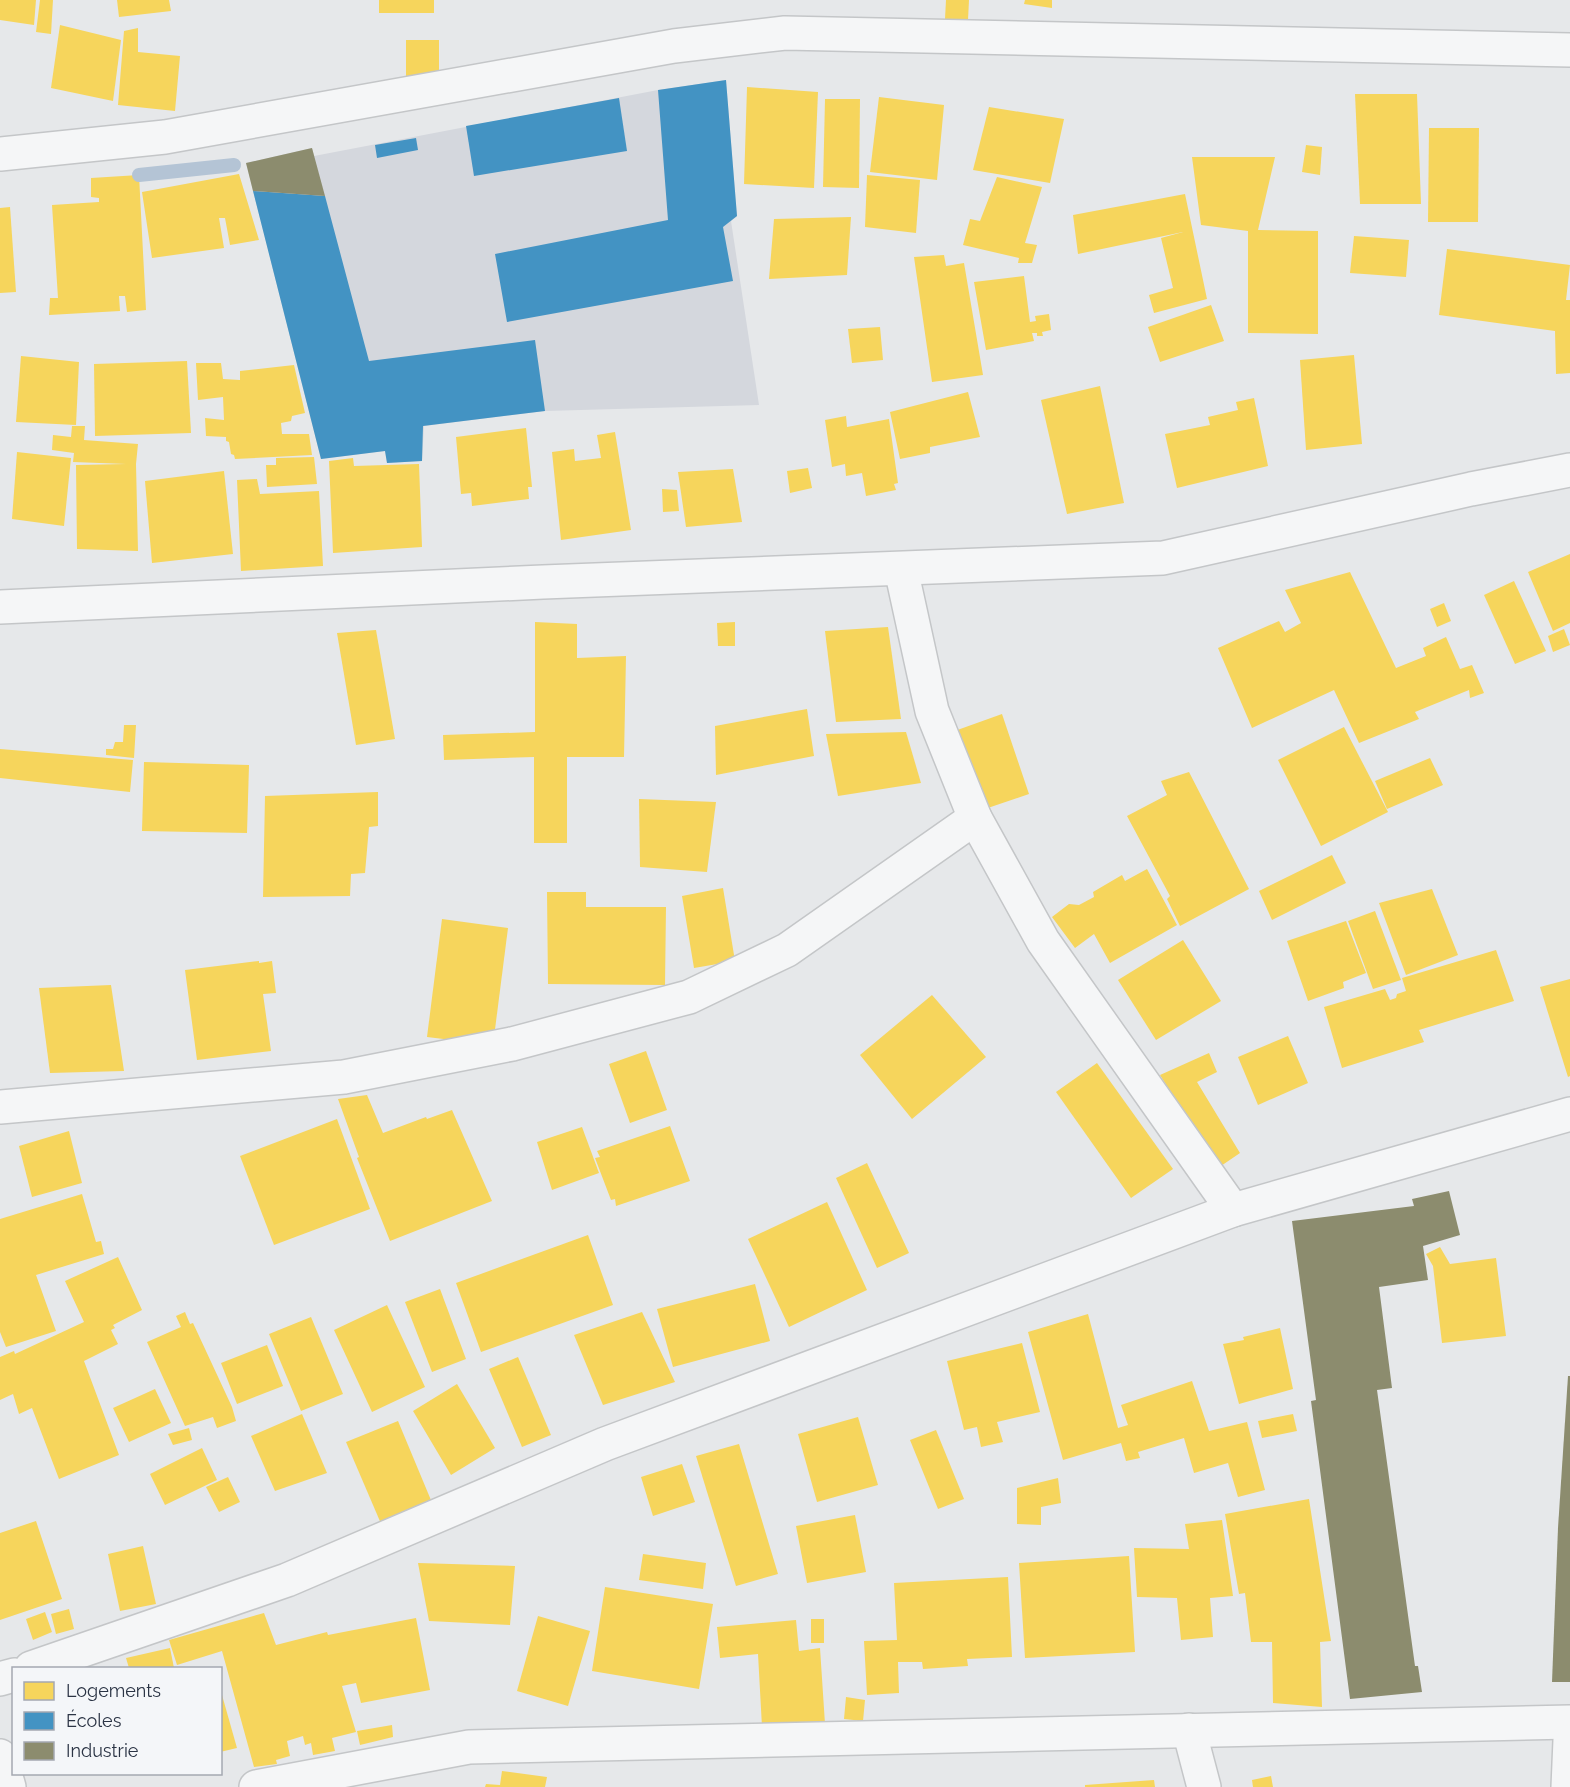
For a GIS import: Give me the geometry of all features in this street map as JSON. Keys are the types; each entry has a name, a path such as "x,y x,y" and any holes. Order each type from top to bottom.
{"street":[{"path":"0,154 165,137 674,46 785,33 1570,51"},
{"path":"0,607 531,582 1163,558 1471,489 1570,470"},
{"path":"901,569 932,711 975,818 1043,941 1233,1210"},
{"path":"0,1107 344,1077 512,1044 689,997 787,950 975,818"},
{"path":"34,1667 287,1580 605,1444 1233,1210 1570,1114"},
{"path":"256,1787 469,1747 1570,1722"},
{"path":"1189,1730 1204,1787"},
{"path":"1568,1787 1570,1740"},
{"path":"0,1756 9,1787"}],"shaded area":[{"path":"726,80 737,216 731,221 759,405 545,411 424,426 422,461 387,463 385,451 321,459 246,163 312,148 314,156 658,90"}],"building: Logements":[{"path":"0,0 36,0 34,25 0,20"},
{"path":"40,0 53,0 51,34 36,32"},
{"path":"117,0 169,0 171,11 119,17"},
{"path":"379,0 434,0 434,13 379,13"},
{"path":"946,0 969,0 968,20 945,19"},
{"path":"1025,0 1052,0 1052,8 1024,4"},
{"path":"60,25 121,40 113,101 51,88"},
{"path":"138,28 138,52 180,56 175,111 118,105 124,31"},
{"path":"406,40 439,40 439,76 406,76"},
{"path":"747,87 818,92 814,188 744,184"},
{"path":"1355,94 1417,94 1421,204 1360,204"},
{"path":"879,97 944,105 937,180 870,172"},
{"path":"825,99 860,99 859,188 823,187"},
{"path":"989,107 1064,119 1050,183 973,170"},
{"path":"1429,128 1479,128 1478,222 1428,222"},
{"path":"1306,145 1322,147 1320,175 1302,172"},
{"path":"1192,157 1275,157 1258,230 1318,231 1318,334 1248,333 1248,231 1201,225"},
{"path":"239,174 259,240 230,245 225,218 219,218 224,248 152,258 142,192"},
{"path":"139,175 146,310 127,312 125,296 119,296 120,311 49,315 50,298 58,298 52,205 99,202 99,198 91,197 91,178"},
{"path":"867,175 920,180 916,233 865,227"},
{"path":"997,177 1042,187 1025,243 1037,245 1032,263 1018,263 1019,258 963,245 970,219 980,221"},
{"path":"1185,194 1207,299 1154,313 1149,295 1173,288 1161,238 1183,232 1078,254 1073,215"},
{"path":"10,207 16,292 0,293 0,208"},
{"path":"851,217 847,275 769,279 774,219"},
{"path":"1354,236 1409,240 1406,277 1350,273"},
{"path":"1447,249 1570,265 1566,300 1570,300 1570,373 1556,374 1555,331 1439,315"},
{"path":"944,255 946,266 964,263 983,375 932,382 914,257"},
{"path":"1024,276 1030,322 1036,321 1035,316 1049,314 1051,330 1042,332 1043,336 1032,333 1034,341 986,350 974,282"},
{"path":"1211,305 1224,341 1160,362 1148,327"},
{"path":"880,327 883,360 852,363 848,329"},
{"path":"1354,355 1362,444 1306,450 1300,360"},
{"path":"21,356 79,362 76,425 16,422"},
{"path":"187,361 191,433 95,436 94,364"},
{"path":"196,363 221,363 223,379 240,380 240,371 294,365 305,413 292,416 291,421 281,423 282,434 309,434 312,455 235,459 231,454 226,437 206,436 205,418 224,420 223,397 198,400"},
{"path":"1100,386 1124,503 1067,514 1041,400"},
{"path":"968,392 980,437 930,447 930,453 900,459 890,412"},
{"path":"1254,398 1268,466 1177,488 1165,434 1210,425 1208,417 1238,410 1236,402"},
{"path":"846,416 847,427 889,419 898,483 894,484 896,490 866,496 862,473 846,476 845,464 832,467 825,420"},
{"path":"72,426 85,426 84,440 138,444 136,464 138,551 77,549 76,465 126,464 73,462 74,453 52,450 53,435 71,437"},
{"path":"526,428 532,487 528,487 529,499 472,506 471,493 461,494 456,437"},
{"path":"615,432 631,530 561,540 552,452 574,449 575,461 601,458 597,435"},
{"path":"17,452 71,458 64,526 12,519"},
{"path":"314,457 317,484 267,487 266,465 276,465 276,458"},
{"path":"353,458 354,466 419,464 422,547 333,553 329,461"},
{"path":"808,468 812,488 790,493 787,471"},
{"path":"733,469 742,522 686,527 678,472"},
{"path":"224,471 233,554 152,563 145,481"},
{"path":"257,479 260,494 319,491 323,566 241,571 237,480"},
{"path":"662,489 677,490 679,511 663,512"},
{"path":"1570,554 1570,623 1553,631 1528,572"},
{"path":"1350,572 1396,668 1426,656 1423,648 1446,637 1460,669 1472,665 1484,693 1470,698 1469,690 1415,712 1419,719 1359,743 1334,690 1252,728 1218,648 1279,621 1285,632 1301,623 1285,590"},
{"path":"1514,581 1546,651 1515,664 1484,595"},
{"path":"1444,603 1451,621 1437,627 1430,609"},
{"path":"535,622 577,624 577,658 626,656 624,757 567,757 567,843 534,843 534,757 444,760 443,735 535,732"},
{"path":"735,622 735,646 718,646 717,623"},
{"path":"888,627 901,719 836,722 825,631"},
{"path":"1564,629 1570,645 1553,652 1548,636"},
{"path":"376,630 395,739 356,745 337,633"},
{"path":"807,709 814,756 716,775 715,726"},
{"path":"1002,714 1029,794 976,812 949,733"},
{"path":"124,725 136,725 134,758 106,755 106,749 113,749 115,742 123,742"},
{"path":"1344,727 1388,812 1321,846 1278,760"},
{"path":"906,732 921,783 838,796 826,734"},
{"path":"0,749 133,760 130,792 0,778"},
{"path":"1430,758 1443,785 1387,809 1375,781"},
{"path":"144,762 249,765 247,833 142,831"},
{"path":"1189,772 1249,889 1180,926 1167,899 1170,896 1127,816 1167,795 1161,781"},
{"path":"378,792 378,826 369,827 365,873 351,874 350,896 263,897 265,796"},
{"path":"639,799 716,802 707,872 640,867"},
{"path":"1332,855 1346,883 1272,920 1259,891"},
{"path":"1147,869 1177,925 1110,963 1094,934 1075,948 1052,917 1069,904 1079,905 1094,897 1093,892 1122,875 1125,881"},
{"path":"723,888 735,961 694,968 682,896"},
{"path":"1432,889 1458,955 1406,975 1379,903"},
{"path":"547,892 586,892 586,907 666,907 665,985 548,984"},
{"path":"1375,911 1401,980 1373,989 1348,921"},
{"path":"442,919 508,928 493,1045 427,1037"},
{"path":"1346,921 1366,973 1343,982 1344,988 1308,1001 1287,941"},
{"path":"1183,940 1221,1001 1156,1040 1118,980"},
{"path":"1496,950 1514,1001 1419,1030 1424,1042 1342,1068 1324,1007 1385,989 1390,1000 1406,991 1402,978"},
{"path":"259,961 259,963 272,961 276,993 263,994 271,1051 197,1060 185,970"},
{"path":"1570,979 1570,1076 1568,1077 1540,987"},
{"path":"111,985 124,1071 50,1073 39,988"},
{"path":"932,995 986,1057 912,1119 860,1055"},
{"path":"1288,1036 1308,1083 1258,1105 1238,1057"},
{"path":"646,1051 667,1110 630,1123 609,1064"},
{"path":"1209,1053 1217,1072 1197,1082 1240,1153 1218,1168 1160,1075"},
{"path":"1097,1063 1173,1169 1131,1198 1056,1092"},
{"path":"367,1095 383,1133 452,1110 492,1201 390,1241 357,1158 359,1157 338,1099"},
{"path":"337,1119 370,1209 274,1245 240,1156"},
{"path":"670,1126 690,1181 616,1206 615,1199 611,1200 595,1158 600,1157 597,1151"},
{"path":"582,1127 599,1173 552,1190 537,1142"},
{"path":"69,1131 82,1183 32,1197 19,1146"},
{"path":"867,1163 909,1253 877,1268 836,1178"},
{"path":"82,1194 96,1242 101,1241 104,1254 36,1275 56,1331 6,1347 0,1332 0,1219"},
{"path":"827,1202 867,1290 789,1327 748,1239"},
{"path":"588,1235 613,1305 481,1352 456,1283"},
{"path":"1440,1247 1450,1264 1496,1258 1506,1336 1442,1343 1433,1266 1426,1254"},
{"path":"118,1257 142,1310 113,1325 115,1328 111,1330 118,1344 84,1361 119,1455 59,1479 32,1408 19,1414 13,1394 0,1400 0,1357 14,1351 15,1354 84,1322 65,1281"},
{"path":"755,1284 770,1341 673,1367 657,1309"},
{"path":"440,1289 466,1359 432,1372 405,1302"},
{"path":"387,1305 425,1387 372,1412 334,1330"},
{"path":"185,1312 190,1324 193,1323 232,1407 236,1421 217,1428 213,1417 185,1426 147,1342 181,1327 176,1316"},
{"path":"642,1312 675,1382 603,1405 574,1335"},
{"path":"1088,1314 1118,1428 1128,1425 1121,1405 1192,1381 1209,1431 1247,1422 1265,1490 1238,1497 1228,1463 1194,1473 1184,1438 1138,1452 1140,1458 1126,1461 1121,1443 1063,1460 1028,1332"},
{"path":"311,1317 343,1394 301,1411 269,1334"},
{"path":"1280,1328 1293,1389 1239,1404 1223,1344 1244,1340 1243,1337"},
{"path":"1022,1343 1040,1412 997,1422 1003,1442 981,1447 977,1427 964,1430 947,1361"},
{"path":"267,1345 283,1386 237,1404 221,1363"},
{"path":"518,1357 551,1435 522,1447 489,1369"},
{"path":"457,1384 495,1448 451,1475 413,1411"},
{"path":"155,1389 171,1423 129,1442 113,1408"},
{"path":"302,1414 327,1473 275,1491 251,1436"},
{"path":"1293,1414 1297,1431 1262,1438 1258,1421"},
{"path":"858,1417 878,1485 817,1502 798,1434"},
{"path":"398,1421 433,1505 382,1526 346,1442"},
{"path":"189,1428 192,1440 173,1445 168,1434"},
{"path":"936,1430 964,1499 938,1509 910,1440"},
{"path":"739,1444 778,1574 736,1586 696,1456"},
{"path":"202,1448 217,1480 165,1505 150,1474"},
{"path":"682,1464 695,1502 653,1516 641,1477"},
{"path":"228,1477 240,1502 219,1512 206,1487"},
{"path":"1058,1478 1061,1503 1041,1507 1041,1525 1017,1524 1017,1488"},
{"path":"1309,1499 1331,1641 1320,1642 1322,1707 1273,1703 1272,1642 1251,1642 1245,1593 1239,1594 1225,1514"},
{"path":"855,1515 866,1572 807,1583 796,1526"},
{"path":"1222,1520 1233,1596 1210,1598 1213,1637 1181,1640 1177,1598 1137,1597 1134,1548 1189,1549 1185,1524"},
{"path":"36,1521 62,1599 0,1620 0,1533"},
{"path":"143,1546 156,1604 120,1611 108,1554"},
{"path":"643,1554 706,1563 703,1589 639,1580"},
{"path":"1129,1556 1135,1652 1025,1658 1019,1563"},
{"path":"418,1563 515,1566 510,1625 429,1621"},
{"path":"1008,1577 1012,1657 967,1659 968,1666 923,1669 922,1662 898,1662 899,1693 867,1695 864,1641 897,1640 894,1583"},
{"path":"605,1587 713,1604 699,1689 592,1671"},
{"path":"69,1609 74,1629 56,1634 51,1614"},
{"path":"45,1612 52,1632 33,1640 26,1619"},
{"path":"264,1613 276,1645 327,1632 328,1635 416,1618 430,1690 361,1703 356,1683 342,1686 356,1732 332,1738 335,1751 313,1755 311,1743 305,1745 303,1736 287,1741 290,1756 276,1760 277,1764 254,1767 222,1651 177,1665 169,1640"},
{"path":"538,1616 590,1631 568,1706 517,1691"},
{"path":"811,1619 824,1619 824,1643 811,1643"},
{"path":"796,1620 799,1651 820,1648 825,1724 762,1727 758,1654 720,1658 717,1627"},
{"path":"170,1648 174,1667 129,1667 126,1658"},
{"path":"222,1695 237,1748 222,1752"},
{"path":"846,1697 865,1700 863,1721 844,1719"},
{"path":"392,1725 393,1737 360,1745 357,1731"},
{"path":"502,1771 547,1777 545,1787 485,1787 486,1784 500,1785"},
{"path":"1271,1776 1273,1787 1253,1787 1252,1780"},
{"path":"1154,1780 1155,1787 1085,1787 1085,1785"}],"building: Écoles":[{"path":"726,80 737,216 723,227 733,281 507,322 495,254 668,220 658,90"},
{"path":"619,98 627,151 474,176 466,126"},
{"path":"416,138 418,150 377,158 375,145"},
{"path":"253,191 325,196 369,361 535,340 545,411 423,426 422,461 387,463 385,451 321,459"}],"building: Industrie":[{"path":"312,148 325,196 253,191 246,163"},
{"path":"1449,1191 1460,1235 1423,1246 1428,1280 1379,1287 1392,1388 1377,1390 1415,1666 1418,1666 1422,1692 1350,1699 1311,1401 1316,1400 1292,1221 1414,1206 1412,1199"},
{"path":"1568,1376 1570,1376 1570,1682 1552,1682 1558,1528"}],"waterway":[{"path":"139,175 234,165"}]}
